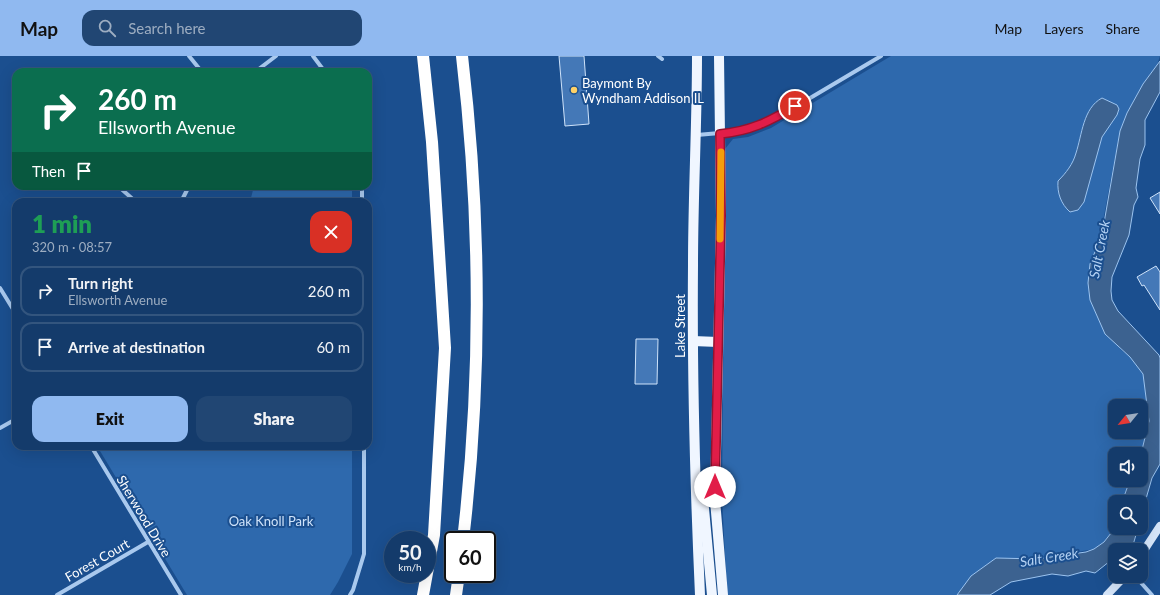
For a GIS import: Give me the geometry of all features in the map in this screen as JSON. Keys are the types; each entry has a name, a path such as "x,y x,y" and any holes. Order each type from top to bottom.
{"highway":[{"path":"423,56 432,142 445,348 434,535 423,595"},
{"path":"462,56 474,185 478,271 478,336 474,423 464,531"},
{"path":"456,595 457,583"}],"main road":[{"name":"Lake Street","path":"697,56 693,341 694,472 700,595"},
{"path":"719,56 721,209 715,500 723,595"},
{"path":"693,341 718,342"},
{"path":"694,472 704,498 712,595"},
{"path":"1148,544 1160,526"},
{"path":"1107,595 1118,583"}],"street":[{"path":"190,56 199,68"},
{"path":"260,68 276,56"},
{"path":"313,56 322,68"},
{"path":"697,135 742,131 768,122 881,56"},
{"path":"122,190 132,198"},
{"path":"0,288 12,308"},
{"path":"0,428 12,421"},
{"name":"Sherwood Drive","path":"93,450 181,595"},
{"path":"350,595 354,590 364,554 364,450"},
{"name":"Forest Court","path":"57,595 148,542"},
{"path":"1141,583 1152,595"}],"green space":[{"path":"891,56 1160,56 1157,65 1143,84 1127,113 1120,131 1099,242 1120,349 1139,366 1146,384 1148,399 1108,399 1108,439 1145,439 1143,447 1108,447 1108,487 1127,487 1125,495 1108,495 1108,535 1110,535 1104,542 1094,549 1037,559 996,558 971,576 974,595 727,595 722,497 725,149 733,139 748,137 771,128"},
{"path":"253,190 352,190 352,198 251,198"},
{"name":"Oak Knoll Park","path":"99,450 352,450 352,554 330,595 187,595"}],"water":[{"name":"Salt Creek","path":"1160,61 1160,92 1145,120 1145,145 1140,159 1136,188 1138,197 1134,205 1129,235 1112,277 1111,291 1112,300 1118,311 1159,355 1160,358 1160,464 1152,478 1147,495 1125,495 1127,487 1148,487 1148,447 1143,447 1145,439 1148,439 1148,399 1146,399 1143,374 1130,357 1105,334 1090,300 1088,283 1090,264 1099,242 1104,223 1120,131 1127,113 1143,84"},
{"path":"1102,98 1117,105 1119,109 1117,115 1102,137 1084,202 1078,210 1070,212 1060,198 1058,181 1066,172 1075,157 1087,115 1096,102"},
{"path":"1110,535 1136,535 1134,543 1108,543 1108,563 1095,573 1086,571 1068,576 1052,574 1011,582 990,595 957,595 971,576 996,558 1037,559 1086,552 1094,549 1104,542"}],"building":[{"name":"Baymont By Wyndham Addison IL","path":"559,56 584,56 589,124 565,126"},
{"path":"1160,192 1160,214 1150,198"},
{"path":"1156,266 1160,272 1160,310 1137,277"},
{"path":"636,339 658,339 657,384 635,384"}],"slow traffic":[{"path":"720,239 721,152"}],"place":[{"name":"Baymont By Wyndham Addison IL","path":"574,90"}],"route":[{"path":"715,487 722,167 720,134 742,131 768,122 795,106"}]}
